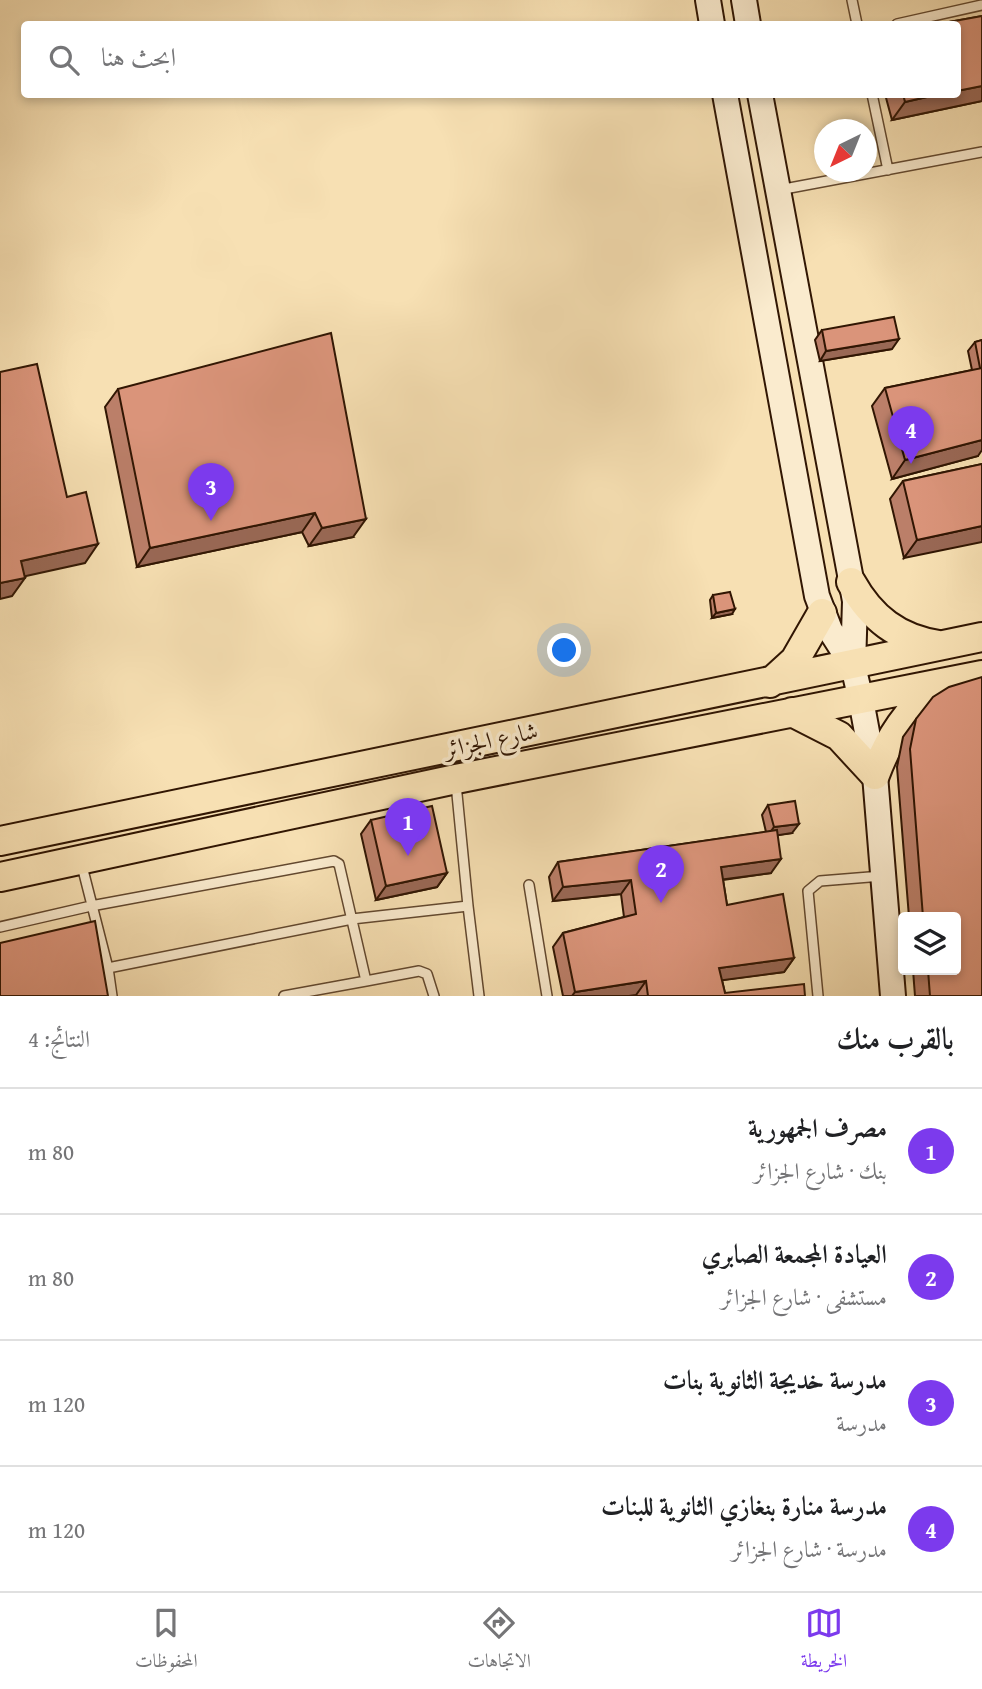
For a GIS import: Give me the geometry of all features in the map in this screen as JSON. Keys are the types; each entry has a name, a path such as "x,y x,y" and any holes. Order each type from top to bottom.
{"main road":[{"path":"708,0 712,21"},
{"path":"744,0 748,21"},
{"path":"726,98 822,613 853,666"},
{"path":"762,98 851,582 856,620 853,666 875,775 893,996"},
{"path":"851,582 864,604 881,622 909,639 942,646"},
{"path":"769,683 806,646 822,613"},
{"name":"شارع الجزائر","path":"0,841 853,666 982,637"},
{"name":"شارع الجزائر","path":"0,877 456,779 982,675"},
{"path":"875,775 885,748 900,723 940,683"},
{"path":"792,712 839,736 875,775"}],"lane":[{"path":"852,0 856,21"},
{"path":"910,21 982,5"},
{"path":"873,98 887,170"},
{"path":"778,191 982,152"},
{"path":"456,779 480,996"},
{"path":"0,927 91,906 329,860 339,863 366,981"},
{"path":"81,861 108,968 112,996"},
{"path":"818,996 808,891 820,881 885,876"},
{"path":"529,885 547,996"},
{"path":"108,968 352,919 468,906"},
{"path":"284,996 419,971 427,974 434,996"}],"building":[{"path":"982,16 982,86 961,90 961,21 954,21"},
{"path":"904,98 922,98 905,102"},
{"path":"894,317 899,339 826,351 822,330"},
{"path":"331,333 366,519 322,528 315,513 150,548 118,389"},
{"path":"982,340 982,368 980,368 975,342"},
{"path":"37,364 67,497 86,492 98,544 21,561 25,578 0,583 0,372"},
{"path":"982,368 982,440 905,460 885,388"},
{"path":"982,464 982,526 917,540 903,481"},
{"path":"730,592 735,609 716,613 713,595"},
{"path":"982,677 982,996 930,996 928,975 961,975 961,912 923,912 910,749 916,719 933,697 949,687"},
{"path":"795,801 799,824 774,827 768,805"},
{"path":"432,806 447,873 386,886 371,820"},
{"path":"777,830 781,859 721,867 727,905 783,894 794,958 719,968 725,993 804,984 805,996 648,996 646,981 575,992 563,933 636,914 631,880 563,887 558,862"},
{"path":"95,921 108,996 0,996 0,943"}],"place":[{"name":"مدرسة منارة بنغازي الثانوية للبنات","path":"911,464"},
{"name":"مدرسة خديجة الثانوية بنات","path":"211,521"},
{"name":"مصرف الجمهورية","path":"408,856"},
{"name":"العيادة المجمعة الصابري","path":"661,903"}]}
